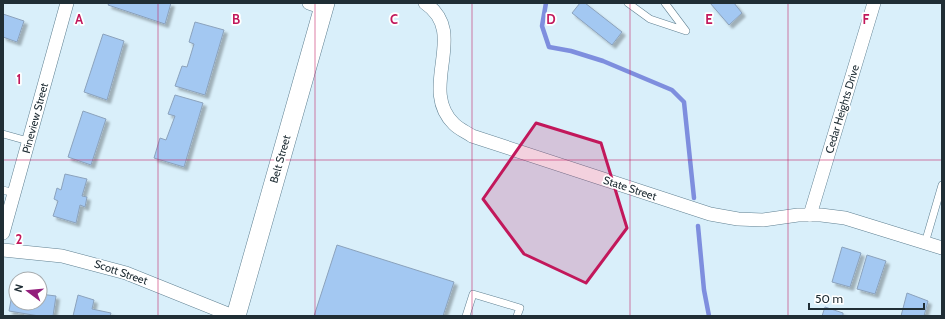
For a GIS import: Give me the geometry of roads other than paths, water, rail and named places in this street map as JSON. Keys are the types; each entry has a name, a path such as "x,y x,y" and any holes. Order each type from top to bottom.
{"street":[{"name":"Pineview Street","path":"3,233 8,192 28,141 66,3"},
{"name":"State Street","path":"425,3 438,16 443,26 445,36 445,46 439,82 440,102 454,124 472,136 710,214 750,219 810,215 845,218 942,248"},
{"name":"Cedar Heights Drive","path":"810,215 874,3"},
{"name":"Belt Street","path":"236,316 319,5"},
{"name":"Scott Street","path":"3,250 49,254 126,272 233,316"}],"lane":[{"path":"628,3 650,19 686,31 665,3"},
{"path":"3,134 28,141"},
{"path":"925,243 942,185"},
{"path":"466,316 473,294 520,308 517,316"}],"waterway":[{"path":"546,3 542,26 549,47 571,51 603,61 672,90 684,102 694,198"},
{"path":"698,226 704,290 709,316"}]}
